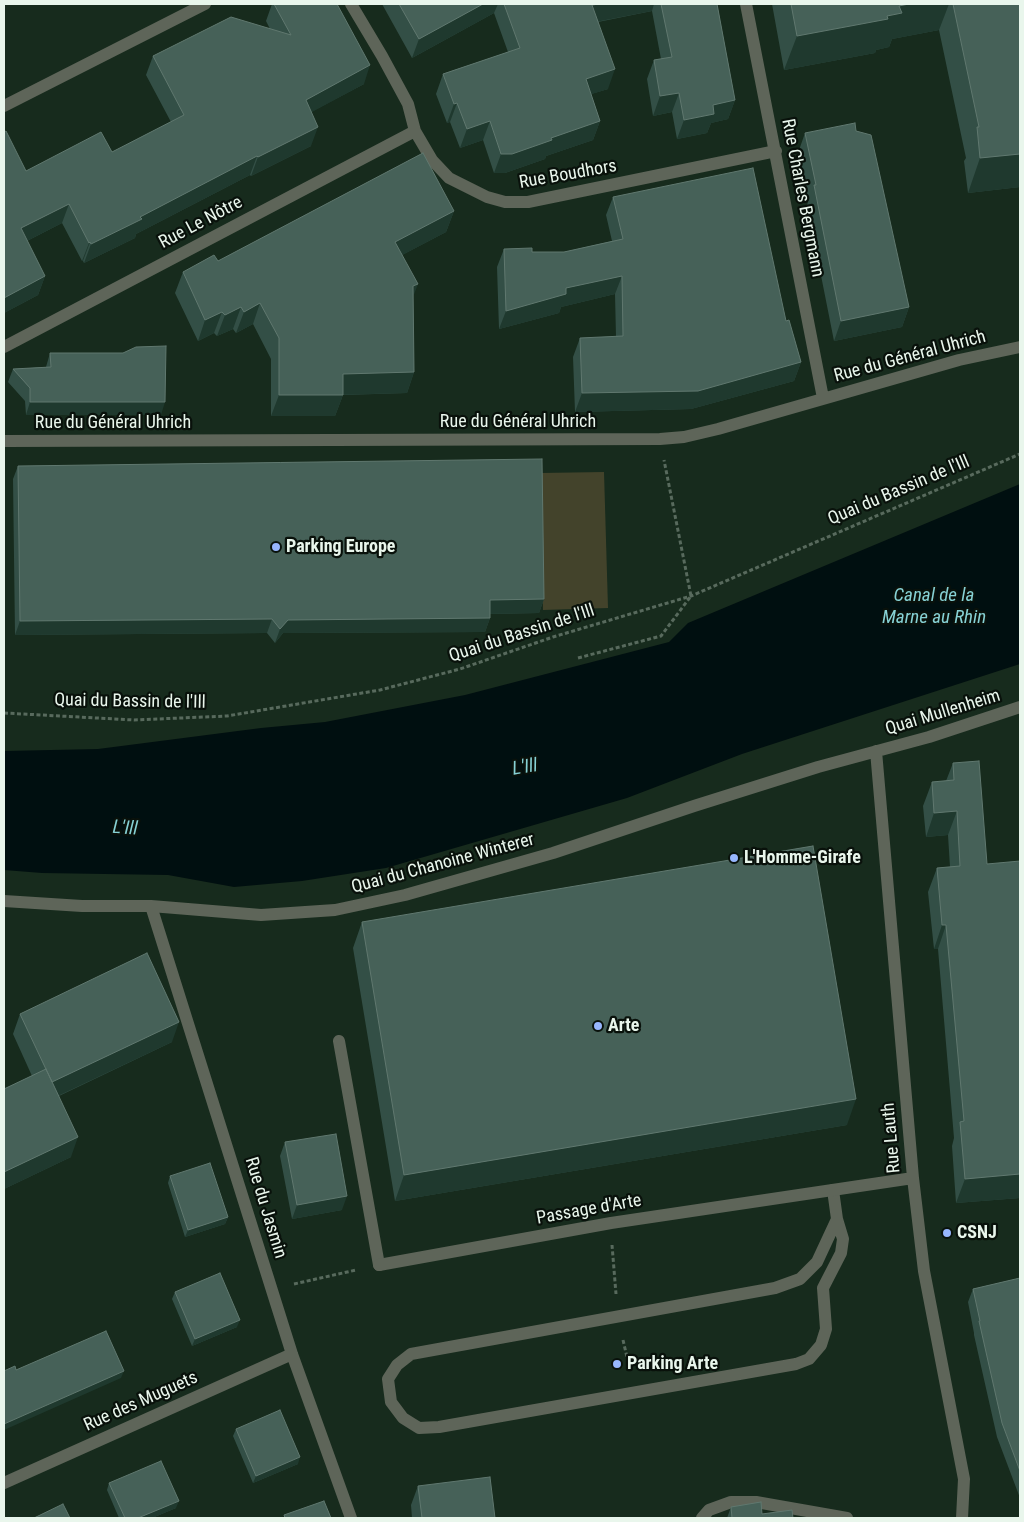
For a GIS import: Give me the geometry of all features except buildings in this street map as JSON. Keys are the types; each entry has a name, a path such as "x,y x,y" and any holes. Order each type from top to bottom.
{"street":[{"path":"4,106 205,4"},
{"name":"Rue Boudhors","path":"352,4 408,104 415,131 432,160 449,178 487,197 505,202 528,202 776,151"},
{"name":"Rue Charles Bergmann","path":"746,4 823,398"},
{"name":"Rue Le Nôtre","path":"4,347 415,131"},
{"name":"Rue du Général Uhrich","path":"4,441 660,439 684,437 959,360 1020,348"},
{"name":"Quai Mullenheim","path":"876,751 929,737 1020,707"},
{"name":"Quai du Chanoine Winterer","path":"4,901 82,906 151,906 261,915 335,910 405,895 553,853 694,806 876,751"},
{"name":"Rue Lauth","path":"876,751 913,1178 924,1271 964,1479 962,1518"},
{"name":"Rue du Jasmin","path":"151,906 292,1354 352,1518"},
{"path":"339,1041 379,1264"},
{"name":"Passage d'Arte","path":"379,1264 611,1223 913,1178"},
{"path":"833,1190 837,1219 843,1240 841,1253 823,1288 826,1329 820,1345 809,1359 796,1364 439,1427 419,1428 403,1418 391,1402 388,1379 396,1366 411,1354 776,1288 800,1279 817,1262 837,1219"},
{"name":"Rue des Muguets","path":"4,1483 292,1354"},
{"path":"702,1518 709,1510 731,1502 756,1502 847,1518"}],"path":[{"path":"578,658 661,636 692,596 660,439"},
{"name":"Quai du Bassin de l'Ill","path":"4,713 134,720 227,716 380,690 460,669 553,637 692,596 1020,454"},
{"path":"272,1289 379,1264"}],"green space":[{"path":"604,472 608,608 543,610 540,473"}],"water":[{"name":"Canal de la Marne au Rhin","path":"1020,484 1020,664 742,754 627,798 386,868 302,881 234,887 168,875 42,873 4,870 4,751 98,749 261,728 325,722 465,695 669,642 688,623"}],"place":[{"name":"Parking Europe","path":"276,547"},
{"name":"L'Homme-Girafe","path":"734,858"},
{"name":"Arte","path":"598,1026"},
{"name":"CSNJ","path":"947,1233"},
{"name":"Parking Arte","path":"617,1364"}],"water label":[{"name":"L'Ill","path":"525,768"},
{"name":"L'Ill","path":"125,829"}]}
